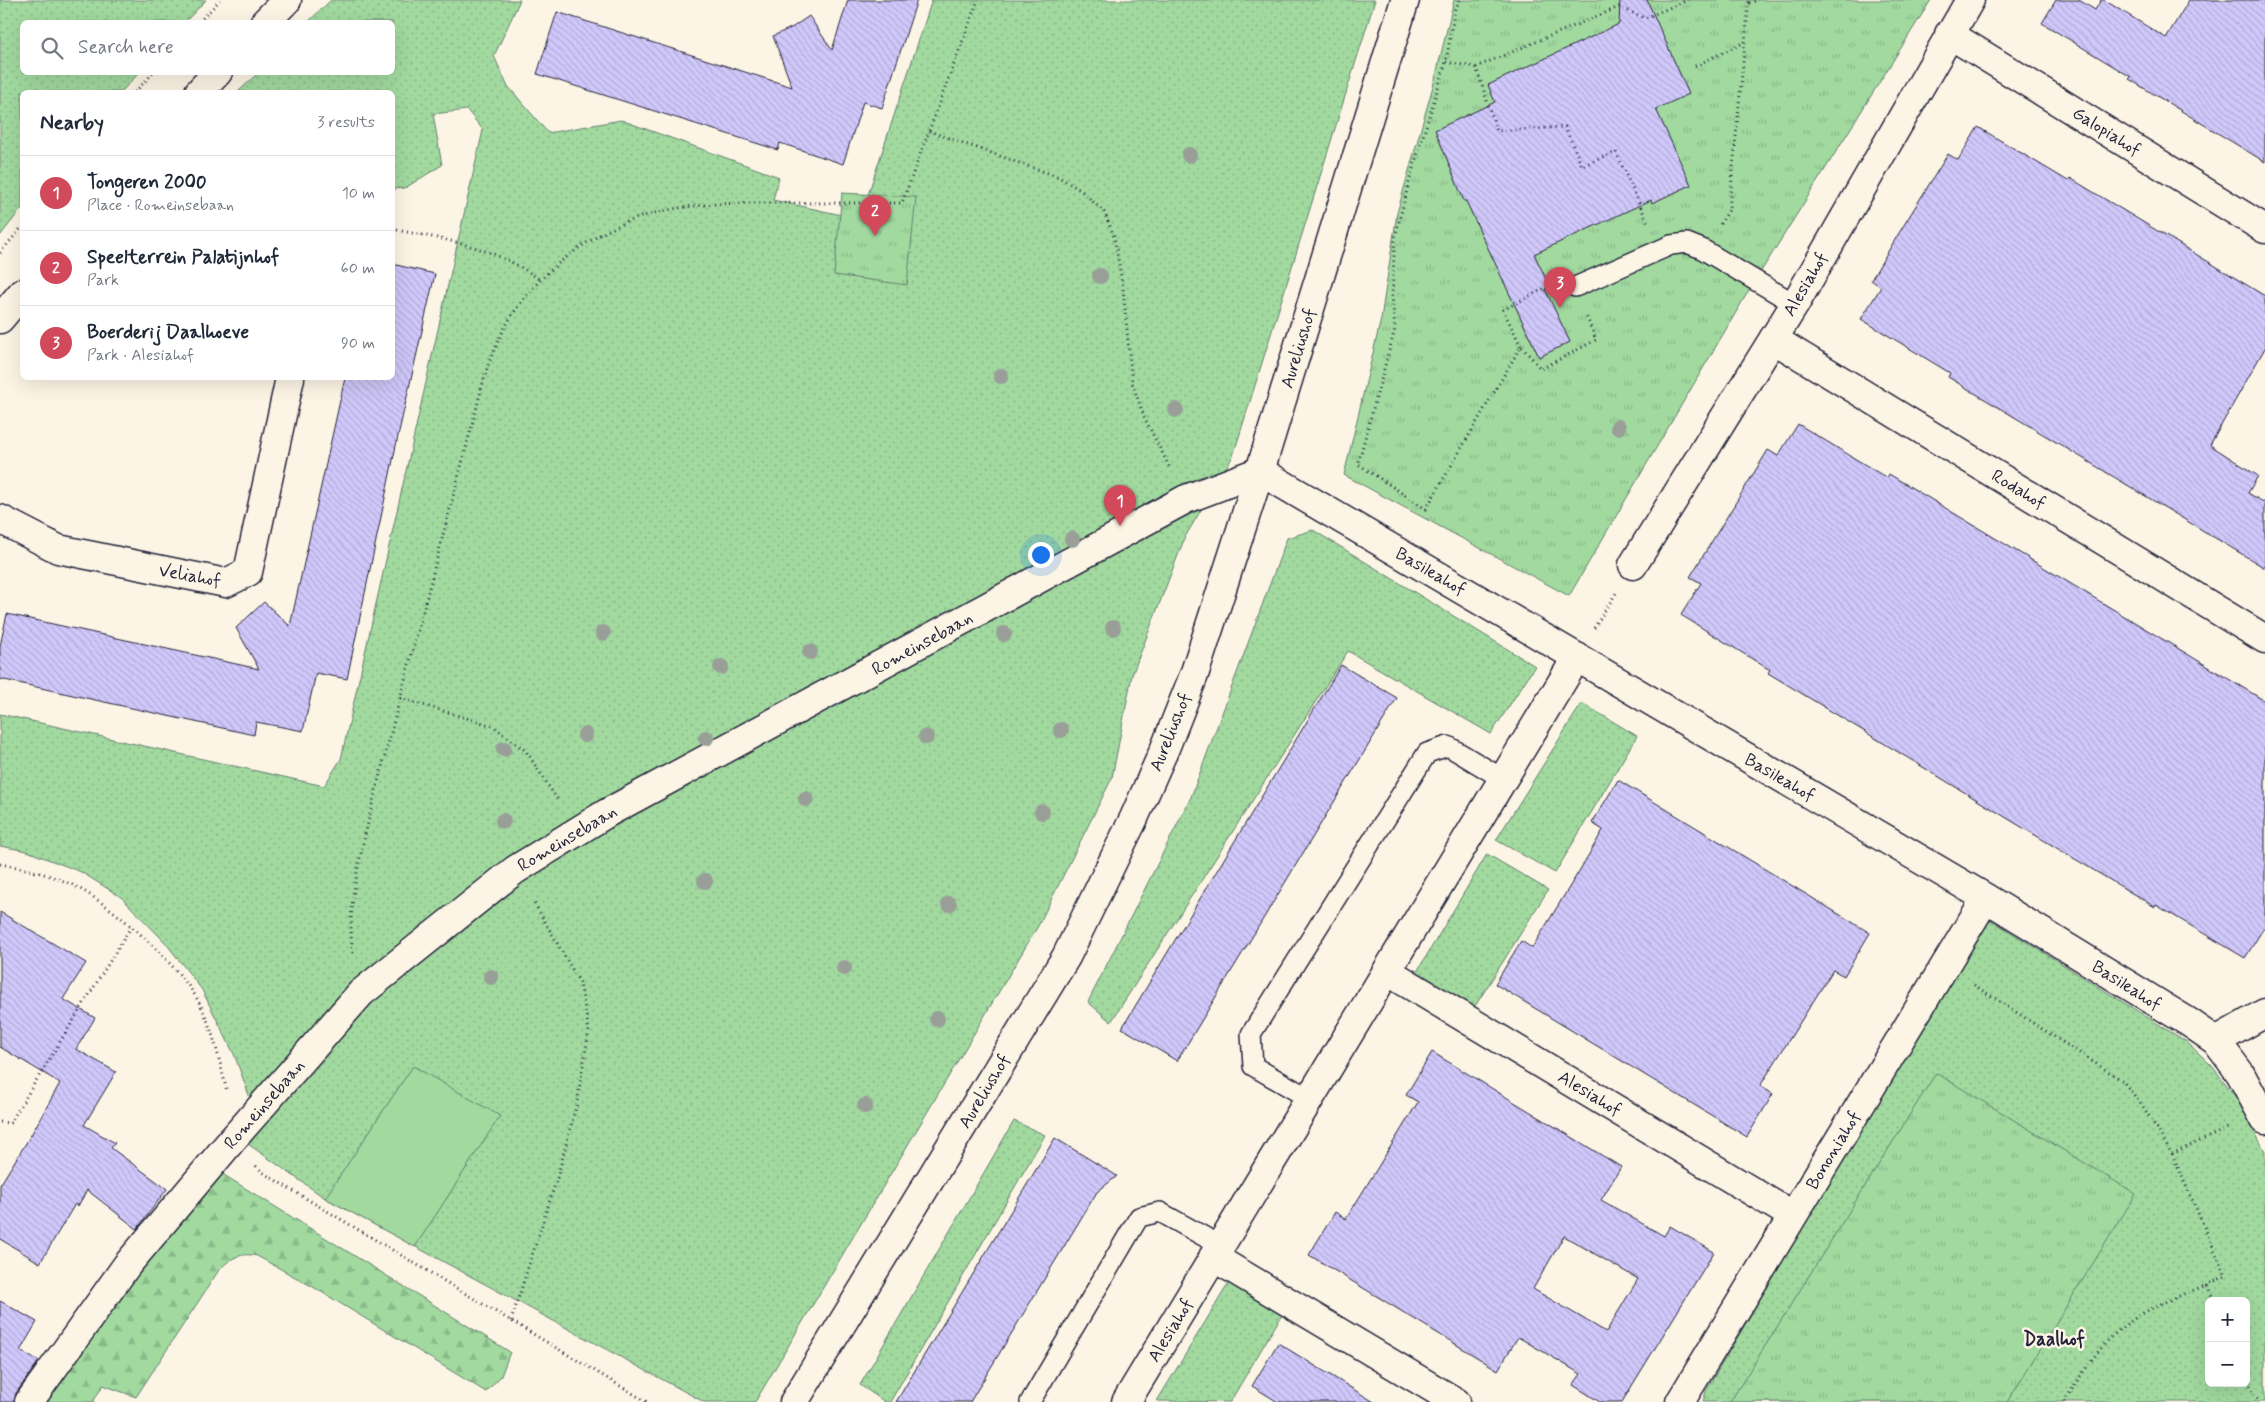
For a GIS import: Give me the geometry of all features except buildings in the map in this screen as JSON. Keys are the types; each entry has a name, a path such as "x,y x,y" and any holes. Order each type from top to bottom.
{"street":[{"path":"267,20 287,0"},
{"name":"Aureliushof","path":"794,1402 1066,957 1102,887 1165,748 1194,675 1260,471 1405,0"},
{"name":"Alesiahof","path":"1633,565 1795,304 1970,0"},
{"name":"Galopiahof","path":"1949,34 2265,229"},
{"path":"201,90 215,75"},
{"path":"0,319 20,295"},
{"name":"Rodahof","path":"1773,339 2265,639"},
{"name":"Veliahof","path":"0,519 58,549 226,583 248,572 290,380"},
{"name":"Romeinsebaan","path":"29,1402 126,1265 232,1140 361,993 515,870 606,813 1186,499 1260,471"},
{"name":"Basileahof","path":"1260,471 1986,898 2190,1023 2216,1041 2240,1073 2263,1116"},
{"name":"Alesiahof","path":"1126,1402 1577,657"},
{"name":"Bononiahof","path":"1680,1402 1986,898"},
{"name":"Alesiahof","path":"1387,971 1793,1216"},
{"path":"2216,1041 2265,1013"},
{"path":"1217,1252 1456,1402"}],"lane":[{"path":"1575,287 1671,245 1687,243 1702,249 1795,304"},
{"path":"1310,1099 1253,1066 1251,1034 1427,753 1448,746 1503,779"},
{"path":"1030,1402 1139,1217 1160,1212 1217,1252"}],"path":[{"path":"201,20 220,0"},
{"path":"361,993 353,949 352,915 358,867 373,801 487,368 497,339 513,312 540,280 561,262 591,239 628,222 664,212 705,205 745,203 902,203 978,0"},
{"path":"1460,0 1455,9 1446,62 1411,175 1395,237 1392,295 1395,329 1358,464 1426,510 1521,346"},
{"path":"1446,62 1476,67 1619,7 1645,18 1688,0"},
{"path":"1702,249 1730,210 1749,1 1756,0"},
{"path":"1695,66 1745,42"},
{"path":"1476,67 1497,131 1565,127 1582,166 1616,152 1660,250"},
{"path":"137,90 151,75"},
{"path":"929,132 1059,177 1083,192 1104,212 1114,236 1123,288 1132,383 1145,419 1186,499"},
{"path":"0,254 20,229"},
{"path":"395,230 474,246 505,258 540,280"},
{"path":"1554,284 1575,287 1596,340 1541,368 1521,346 1503,310 1554,284"},
{"path":"1577,657 1633,565"},
{"path":"400,698 493,726 526,751 577,831"},
{"path":"0,864 24,868 67,882 101,902 156,950 200,1003 214,1040 229,1100 232,1140 265,1174 647,1402"},
{"path":"511,1321 558,1175 577,1103 589,1030 580,983 515,870"},
{"path":"0,1122 10,1122 131,927"},
{"path":"1944,967 2123,1081 2144,1108 2172,1154 2226,1276 2164,1302 2118,1330 2092,1360 2064,1402"},
{"path":"2172,1154 2263,1116"},
{"path":"2207,1285 2212,1297"},
{"path":"2250,1385 2258,1402"}],"green space":[{"path":"0,0 206,0 187,20 20,20 20,75 137,75 123,90 20,90 20,211 0,236"},
{"path":"331,0 520,0 494,56 507,85 548,133 621,120 779,177 773,200 860,219 932,0 1375,0 1233,456 1185,537 1132,675 1112,778 1038,926 755,1402 704,1402 325,1198 248,1144 250,1098 234,1054 202,990 165,942 121,897 81,872 27,851 0,846 0,714 324,786 341,759 483,130 467,110 433,114 442,165 405,188 395,189 395,90 240,90 256,75 395,75 395,20 310,20"},
{"path":"1454,0 1931,0 1745,297 1569,596 1344,475 1381,319 1397,213 1435,79"},
{"path":"842,193 916,197 907,285 834,275"},
{"path":"1313,530 1535,666 1491,734 1348,651 1111,1022 1088,1002 1191,797 1287,538"},
{"path":"1582,703 1637,736 1555,873 1496,840"},
{"path":"1487,854 1548,890 1472,1011 1412,980"},
{"path":"1985,916 2187,1042 2212,1066 2236,1097 2265,1151 2265,1402 1703,1402 1706,1391"},
{"path":"413,1066 500,1116 415,1247 325,1198"},
{"path":"1936,1073 2136,1194 2007,1402 1730,1402"},
{"path":"1014,1121 1045,1135 890,1402 885,1402 860,1385"},
{"path":"211,1167 510,1352 501,1376 486,1392 315,1288 257,1256 246,1255 232,1259 219,1270 136,1397 103,1385 93,1402 42,1402"},
{"path":"1233,1276 1289,1303 1230,1402 1157,1401"}],"place":[{"name":"Speelterrein Palatijnhof","path":"875,236"},
{"name":"Boerderij Daalhoeve","path":"1560,308"},
{"name":"Tongeren 2000","path":"1120,526"}],"district":[{"name":"Daalhof","path":"2054,1338"}]}
